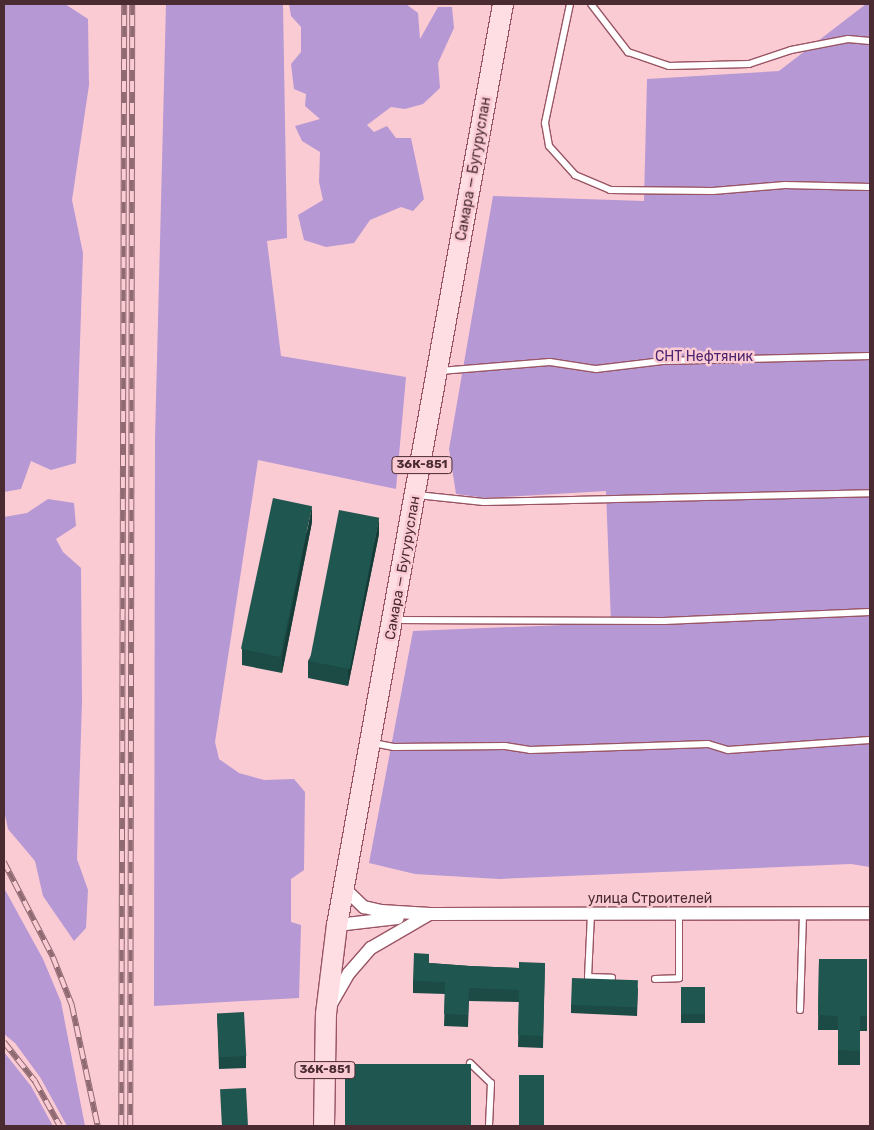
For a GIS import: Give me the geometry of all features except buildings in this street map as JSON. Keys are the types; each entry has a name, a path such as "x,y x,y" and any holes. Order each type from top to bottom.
{"main road":[{"name":"Самара — Бугуруслан","path":"326,1014 344,888 394,620 503,4"},
{"name":"36К-851","path":"324,1126 326,1014"}],"street":[{"path":"344,888 364,907 381,911 430,914"},
{"name":"улица Строителей","path":"430,914 870,913"},
{"path":"338,925 430,914"},
{"path":"326,1014 349,973 371,948 395,932 430,914"}],"lane":[{"path":"570,4 545,123 549,146 575,175 610,190 713,191 785,185 870,187"},
{"path":"591,4 628,52 669,66 749,64 791,50 848,39 870,40"},
{"path":"438,371 550,362 596,369 663,361 870,356"},
{"path":"416,495 484,502 870,493"},
{"path":"394,620 664,620 870,612"},
{"path":"371,743 394,747 505,746 530,750 708,744 728,750 870,740"},
{"path":"591,914 588,977 612,978"},
{"path":"655,978 679,978 679,914"},
{"path":"800,1010 803,914"},
{"path":"470,1063 491,1083 490,1126"}],"green space":[{"path":"4,4 65,4 88,19 89,85 72,200 83,253 76,463 51,470 31,461 21,489 4,492"},
{"path":"166,4 283,4 287,238 267,241 281,356 406,377 396,489 258,460 215,742 219,759 239,773 264,780 294,779 305,792 304,870 291,879 291,922 301,925 299,998 154,1006 155,439"},
{"path":"289,4 406,4 418,13 420,39 438,7 452,7 454,28 438,63 440,88 423,104 405,109 391,107 367,125 374,132 387,126 396,138 411,138 424,199 413,211 401,207 370,220 354,243 326,247 304,240 298,215 323,200 319,182 320,152 302,141 295,126 320,119 305,106 306,94 294,89 291,64 301,52 301,27 291,16"},
{"name":"СНТ Нефтяник","path":"866,4 870,4 870,867 851,864 499,879 415,874 369,863 413,631 611,623 606,491 486,498 456,494 449,449 493,196 644,201 647,79 779,71"},
{"path":"48,499 74,503 76,526 56,539 63,552 81,568 82,702 77,859 88,890 86,928 74,941 43,896 35,861 8,829 4,810 4,517 27,513"},
{"path":"4,888 43,959 61,1002 85,1126 67,1126 40,1077 15,1043 4,1034"},
{"path":"4,1052 31,1086 53,1126 4,1126"}],"railway":[{"path":"121,1126 124,4"},
{"path":"130,1126 132,4"},
{"path":"4,862 53,957 72,1005 98,1126"},
{"path":"4,1042 35,1081 60,1126"}]}
